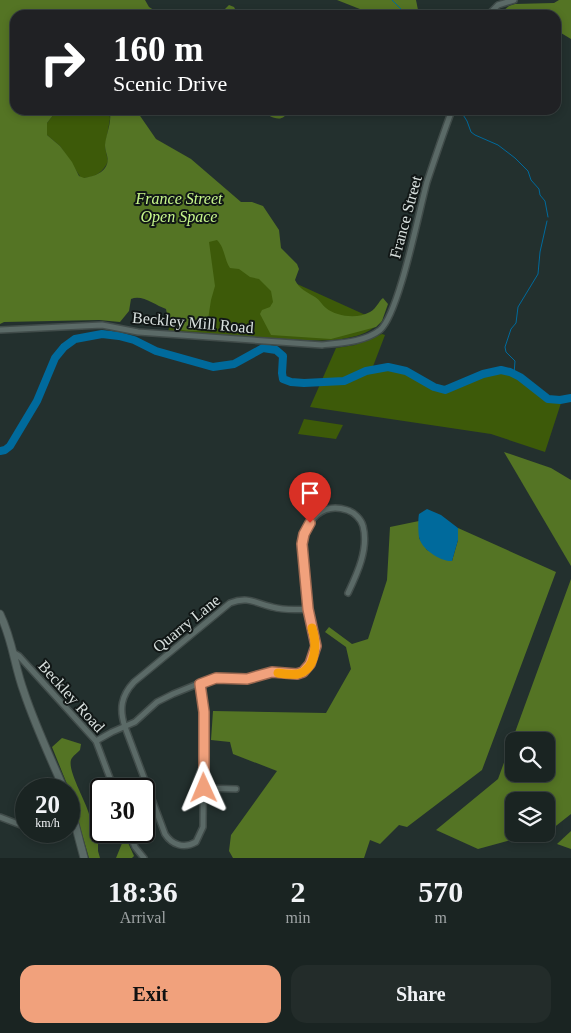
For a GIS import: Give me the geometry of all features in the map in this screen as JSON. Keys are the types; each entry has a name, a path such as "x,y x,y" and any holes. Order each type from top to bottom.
{"street":[{"path":"493,10 498,5 514,0"},
{"name":"France Street","path":"380,329 390,315 396,300 427,182 450,115"},
{"name":"Beckley Mill Road","path":"0,330 102,325 138,332 322,345 348,342 371,335 380,329"},
{"path":"96,741 135,722 157,702 216,678 247,679 272,672 297,674 303,672 310,664 316,646 308,609 302,557 304,534 317,514 327,508 338,507 351,511 363,527 361,564 348,593"},
{"name":"Quarry Lane","path":"204,788 203,827 200,835 192,844 179,845 173,843 165,834 125,727 121,709 124,695 128,688 230,603 247,600 280,609 308,609"},
{"path":"0,614 9,633 20,680 32,718 59,778"},
{"name":"Beckley Road","path":"14,654 23,661 96,741 110,778"},
{"path":"200,684 204,712 204,788 236,789"},
{"path":"0,817 15,823"},
{"path":"79,843 84,858"},
{"path":"134,843 144,858"}],"green space":[{"name":"France Street Open Space","path":"0,0 145,0 149,7 154,10 10,10 10,115 53,115 47,123 47,135 60,146 72,162 79,176 84,178 93,176 98,174 107,165 108,159 105,145 110,115 139,115 156,139 191,159 241,202 252,202 263,206 279,230 281,248 297,264 299,269 295,280 301,288 317,298 325,307 342,315 360,316 374,309 383,298 388,304 382,321 376,327 331,339 271,335 260,314 262,310 270,307 273,302 271,291 259,279 250,277 239,269 230,268 222,246 217,240 209,242 215,286 207,326 203,330 184,330 166,325 166,309 140,298 131,299 129,311 120,322 99,320 4,322 0,324"},
{"path":"337,0 416,0 418,10 362,10"},
{"path":"559,0 571,0 571,39 561,33 561,10 504,10 515,4 554,3"},
{"path":"229,5 236,10 224,10"},
{"path":"53,115 110,115 105,147 108,161 104,168 98,174 81,178 60,146 47,135 47,123"},
{"path":"268,115 286,115 280,118"},
{"name":"France Street Open Space","path":"169,189 275,274 381,322 361,334 328,340 168,332 173,310"},
{"path":"382,334 385,335 372,369 398,369 417,376 441,390 451,389 483,373 500,370 520,378 546,397 562,400 545,452 491,434 310,407 336,348 355,345"},
{"path":"304,419 343,425 336,439 298,434"},
{"path":"504,452 551,468 571,480 571,566"},
{"path":"419,521 419,538 427,550 452,561 458,540 458,528 556,572 482,770 407,827 399,825 380,844 370,840 364,858 233,858 229,851 231,835 277,771 233,754 230,742 211,740 213,711 326,713 351,669 346,647 325,632 329,627 352,644 368,639 387,580 390,527"},
{"path":"571,579 571,814 555,827 555,792 505,792 505,842 478,849 436,830 498,779 505,760 505,782 555,782 555,732 515,732"},
{"path":"62,738 81,744 80,750 71,762 71,769 75,778 65,778 52,747"},
{"path":"80,791 90,814 90,843 98,843 100,858 89,858 80,827"},
{"path":"571,831 571,849 557,844"},
{"path":"122,843 128,843 134,856 132,858 116,858"}],"water":[{"path":"427,509 441,515 458,528 458,540 452,561 432,554 421,542 418,532 419,514"}],"waterway":[{"path":"392,0 401,10"},
{"path":"463,115 471,132 498,145 528,171 531,180 539,189 540,195 545,201 548,217"},
{"path":"514,374 515,361 506,352 505,347 511,329 516,323 518,307 538,274 540,252 547,221"},
{"path":"0,451 10,446 37,401 55,358 64,347 75,339 102,334 134,340 156,351 213,367 234,364 263,348 276,350 283,356 283,379 291,382 344,381 366,371 388,367 406,371 434,387 445,390 483,374 501,370 520,377 548,399 560,400 571,398"}],"slow traffic":[{"path":"278,673 297,674 303,672 310,664 316,646 312,628"}],"route":[{"path":"204,788 204,712 200,684 210,679 223,677 247,679 272,672 297,674 303,672 310,664 316,646 308,609 302,557 304,534 310,523"}]}
